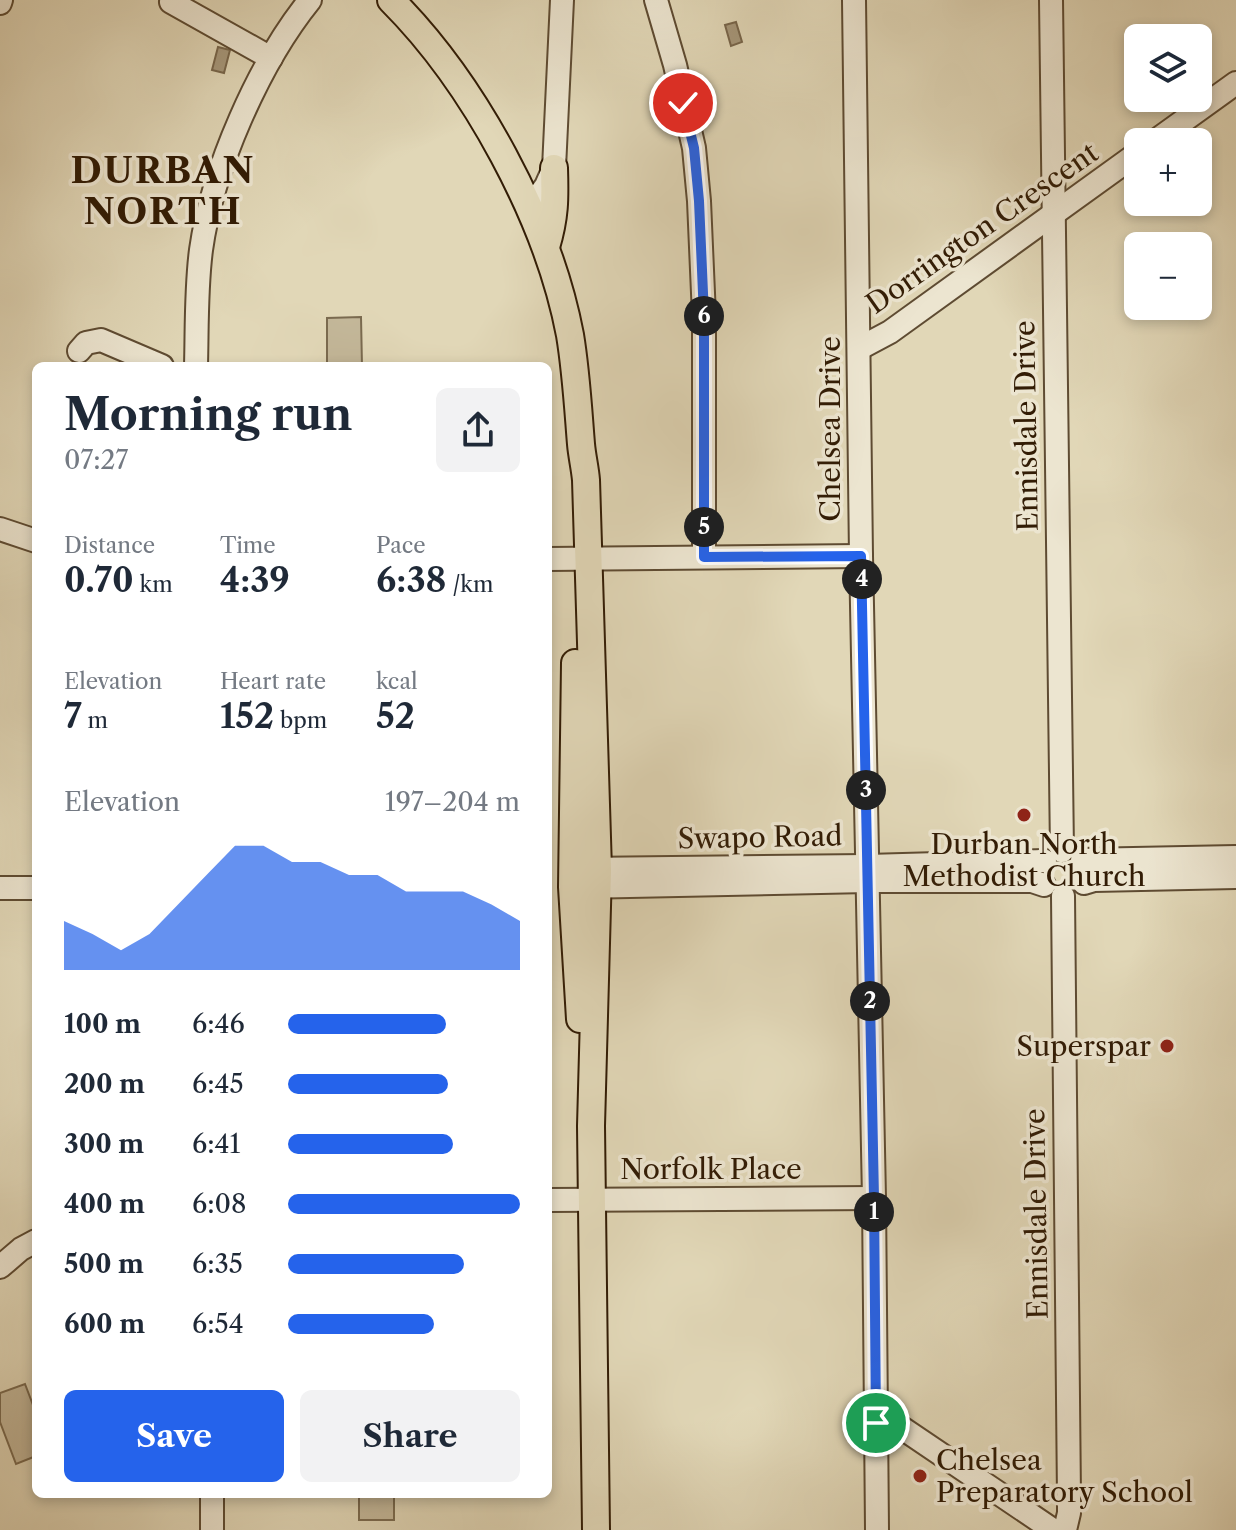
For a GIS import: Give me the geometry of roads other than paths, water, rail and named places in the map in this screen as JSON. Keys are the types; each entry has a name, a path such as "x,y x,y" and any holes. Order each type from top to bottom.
{"main road":[{"path":"391,0 456,77 530,208 546,247 569,333 577,384 586,480 583,559 585,878 580,1026 591,1126 596,1530"},
{"path":"546,247 555,209 554,168"}],"street":[{"path":"196,362 201,246 215,190 252,94 289,26 310,0"},
{"path":"530,208 546,186 554,168 562,0"},
{"path":"656,0 694,148 699,201 704,316 704,557"},
{"name":"Chelsea Drive","path":"854,0 877,1530"},
{"name":"Ennisdale Drive","path":"1051,0 1068,864 1042,869 1042,877 1054,890 1069,1498 1065,1530"},
{"path":"171,2 271,58"},
{"path":"1173,128 1236,83"},
{"name":"Dorrington Crescent","path":"860,348 890,332 1124,163"},
{"path":"79,351 86,343 101,340 153,362"},
{"path":"0,529 32,540"},
{"path":"552,559 861,556"},
{"name":"Swapo Road","path":"585,878 867,873 1236,857"},
{"path":"1054,890 1072,894 1079,890 1068,864"},
{"name":"Swapo Road","path":"1068,864 1094,880 1236,877"},
{"name":"Swapo Road","path":"867,873 1032,881 1054,890"},
{"path":"0,888 32,888"},
{"name":"Norfolk Place","path":"552,1200 874,1198"},
{"path":"0,1267 32,1243"},
{"path":"876,1423 902,1428 1053,1530"},
{"path":"212,1498 212,1530"}],"place":[{"name":"Durban North Methodist Church","path":"1024,815"},
{"name":"Superspar","path":"1167,1046"},
{"name":"Chelsea Preparatory School","path":"920,1476"}],"district":[{"name":"DURBAN NORTH","path":"163,190"}]}
